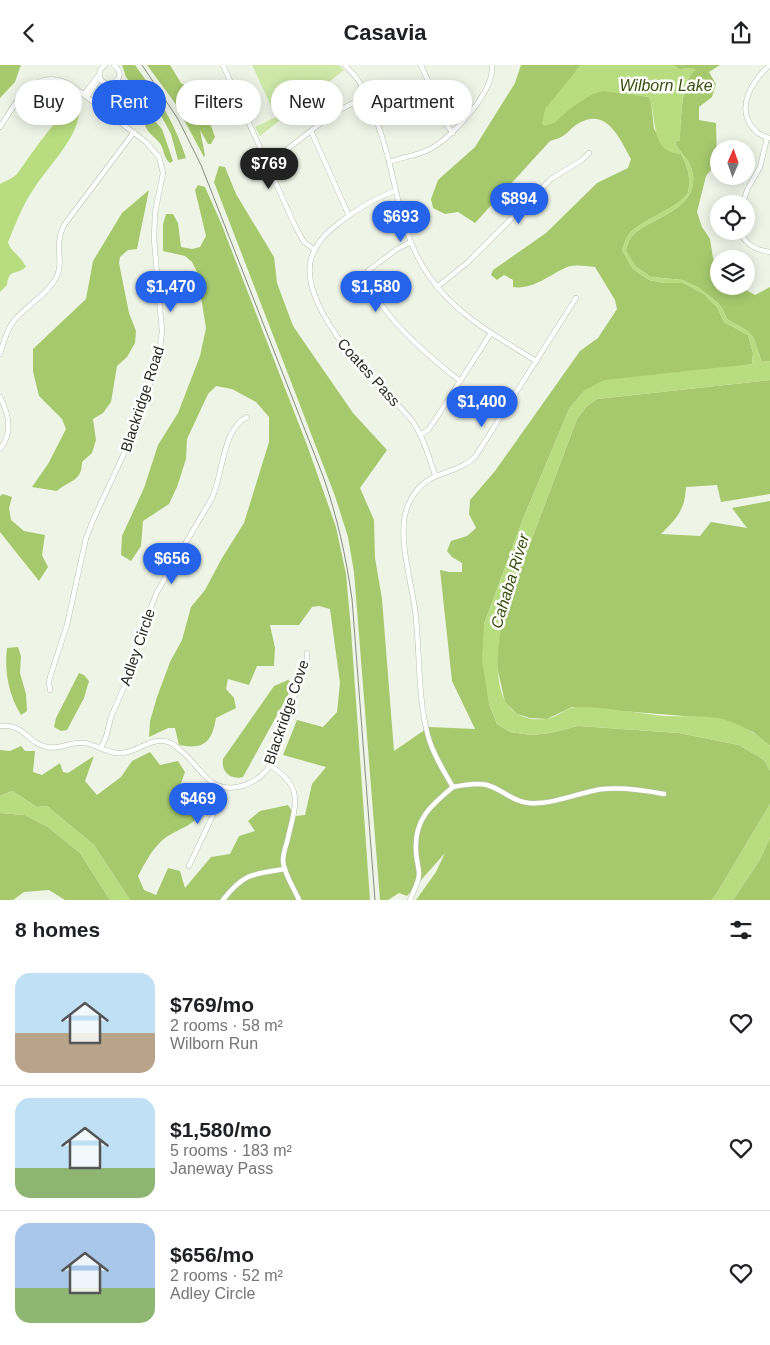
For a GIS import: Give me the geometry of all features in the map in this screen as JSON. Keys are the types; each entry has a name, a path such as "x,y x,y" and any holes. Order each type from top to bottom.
{"street":[{"path":"86,95 100,76 103,65"},
{"path":"114,65 118,69 119,76 117,80"},
{"path":"223,65 299,234 304,242 315,250"},
{"path":"345,65 358,80"},
{"path":"421,65 434,94 442,119 453,133"},
{"path":"389,162 429,150 453,133 490,83 492,65"},
{"path":"746,195 760,167 769,138 758,133 751,126 746,115 747,98 754,83 770,65"},
{"path":"100,76 102,80"},
{"name":"Blackridge Road","path":"0,127 26,91 34,83 45,78 64,80 92,100"},
{"path":"267,163 340,109 353,103"},
{"name":"Blackridge Road","path":"50,690 50,677 67,625 86,538 134,430 159,355 161,341 162,322 154,229 156,204 163,173 159,157 155,151 125,125"},
{"path":"376,125 389,162 402,219 424,268 437,287 470,319 536,361"},
{"path":"310,131 349,216"},
{"path":"0,354 11,324 49,287 57,276 60,267 59,238 64,225 134,132"},
{"path":"437,287 467,263 551,179 582,160 589,153"},
{"name":"Coates Pass","path":"395,191 381,196 349,216 324,235 315,250 310,265 312,285 318,303 333,330 360,365 403,410 420,435 435,475"},
{"path":"746,240 755,249 770,252"},
{"path":"411,242 397,249 369,270 367,272 368,280 384,307 400,328 429,357 460,381"},
{"path":"453,787 429,739 424,720 416,617 405,545 404,515 409,502 420,487 435,475 461,466 475,457 576,297"},
{"path":"420,435 428,430 491,333"},
{"path":"0,397 7,413 9,426 6,440 0,449"},
{"name":"Adley Circle","path":"101,749 154,599 164,578 212,498 218,485 227,443 240,422 247,417"},
{"name":"Blackridge Cove","path":"218,786 228,788 247,784 261,777 269,765 307,661 307,653"},
{"path":"0,726 20,729 35,742 47,747 58,747 76,743 91,744 109,752 123,753 162,741 167,742 186,755 208,780 218,786 213,815 188,866"},
{"path":"269,765 282,773 288,780 296,799 284,854 285,869 299,900"},
{"path":"410,900 419,876 416,851 417,831 420,823 426,811 453,787 486,785 516,800 528,803 544,803 603,789 637,789 664,794"},
{"path":"223,900 233,887 251,875 285,869"}],"shaded area":[{"path":"0,65 21,65 15,82 0,98"},
{"path":"122,65 135,65 146,80 128,80"},
{"path":"147,65 170,65 179,80 176,80 176,105 166,91 166,80 158,80"},
{"path":"252,65 339,65 344,70 331,80 271,80 271,106 261,84 261,80 259,80"},
{"path":"521,65 581,65 576,71 554,123 576,104 596,92 626,92 649,97 654,129 669,151 681,154 689,177 688,193 682,200 633,230 622,250 633,269 649,280 664,283 683,283 704,294 717,307 724,322 748,335 753,353 752,364 585,390 569,409 523,519 484,624 489,704 497,724 510,732 532,735 578,726 679,733 739,745 764,760 770,771 770,804 711,900 416,900 436,872 445,853 407,896 399,893 388,900 380,900 354,572 348,537 335,496 214,182 219,166 225,167 236,194 274,257 277,283 293,326 353,413 387,450 360,488 374,520 375,558 382,599 394,751 429,727 475,729 452,681 440,570 462,572 462,563 452,557 447,551 451,541 467,536 476,528 469,514 470,500 495,471 580,351 598,338 617,309 615,300 595,267 570,266 534,284 520,287 513,287 513,280 504,275 497,280 491,275 493,270 546,233 597,183 628,168 631,159 611,127 597,119 589,119 579,123 561,137 550,141 475,223 458,212 445,214 433,208 431,199 438,180 475,147 515,83"},
{"path":"673,65 720,65 709,72 716,84 712,97 699,107 699,120 716,123 716,140 710,140 710,171 706,176 697,212 702,227 710,239 712,250 710,250 710,295 755,295 770,287 770,361 762,362 753,337 749,332 727,319 717,302 699,288 683,280 651,277 635,266 626,251 632,236 681,204 688,196 692,187 692,169 675,142 680,140 686,84 695,69 686,68 680,70"},
{"path":"166,112 186,158 178,160 171,134 166,125"},
{"path":"271,119 271,125 274,125 260,136 255,127"},
{"path":"145,125 158,125 162,129 173,161 170,163 168,161 159,142"},
{"path":"187,125 211,125 215,137 211,144 208,144 200,130 204,157"},
{"path":"198,185 205,187 221,223 307,445 336,527 346,574 370,900 130,900 94,845 47,806 37,807 12,791 0,796 0,750 10,751 21,746 25,751 35,751 33,772 42,775 60,763 63,772 68,773 94,756 85,781 97,795 121,777 132,761 150,752 160,765 178,761 185,772 174,803 202,811 190,824 165,838 143,866 138,876 144,890 156,895 168,868 180,871 185,888 211,857 230,854 239,836 255,831 248,821 260,811 288,805 295,816 305,815 312,784 326,767 283,755 297,720 323,727 337,712 340,683 330,609 319,606 312,607 299,625 270,625 275,648 274,666 257,666 249,685 228,679 226,689 234,698 236,708 216,718 212,733 205,742 195,746 179,745 175,728 168,728 149,737 150,721 157,697 170,662 182,640 191,607 205,590 244,523 269,442 269,417 256,402 232,389 216,386 208,394 187,439 186,459 169,504 143,521 141,546 131,561 121,555 122,536 144,488 158,445 178,413 200,356 206,328 197,272 192,262 185,256 163,251 163,224 166,214 173,214 178,223 181,247 192,249 200,247 206,236 195,190"},
{"path":"149,190 137,249 128,250 120,257 119,263 129,313 136,331 135,343 127,357 117,366 111,402 103,413 93,419 96,440 92,453 82,462 80,473 77,477 57,491 32,487 48,464 66,429 62,419 39,396 33,371 33,349 86,299 93,261 122,213"},
{"path":"770,380 770,494 721,502 717,485 686,487 682,508 672,523 661,534 700,536 711,522 747,528 732,508 770,501 770,746 753,732 721,719 572,707 547,719 530,718 517,714 505,702 497,667 498,638 505,610 577,419 586,407 597,399"},
{"path":"3,494 12,497 9,508 11,520 24,531 45,535 42,555 48,567 39,581 0,532 0,496"},
{"path":"18,647 21,656 20,673 26,694 27,711 21,715 13,700 8,683 6,665 7,648"},
{"path":"79,673 84,675 89,681 84,698 67,730 61,731 54,727 56,718"},
{"path":"288,680 294,684 243,777 230,776 223,768 223,759 274,686"},
{"path":"0,813 25,815 48,827 80,853 110,900 65,900 49,890 24,892 13,900 0,900"},
{"path":"770,838 770,900 733,900 759,861"}],"water":[{"path":"581,65 673,65 680,70 686,68 696,69 688,78 686,84 680,141 675,142 692,169 692,187 688,196 681,204 632,236 626,251 635,266 651,277 683,280 699,288 717,302 727,319 749,332 753,337 762,362 770,361 770,380 597,399 586,407 577,419 505,610 498,663 499,681 503,697 512,710 526,718 546,719 573,707 588,707 664,716 721,719 747,729 770,746 770,771 764,760 739,745 679,733 578,726 532,735 510,732 497,724 489,704 482,660 484,624 523,519 569,409 585,390 604,380 752,364 753,353 748,335 724,322 717,307 704,294 683,283 664,283 649,280 633,269 622,250 633,230 682,200 688,193 689,177 681,154 669,151 659,141 649,97 602,91 591,95 571,108 554,123 544,126 542,123 545,109"},
{"path":"76,125 69,140 31,193 20,214 8,242 26,267 11,274 7,285 0,292 0,184 17,174 53,126"},
{"path":"12,791 37,807 47,806 94,845 130,900 110,900 80,853 48,827 25,815 0,813 0,796"},
{"path":"770,804 770,838 759,861 733,900 711,900 717,893"}],"railway":[{"path":"142,65 178,119 201,165 323,476 333,506 344,552 352,599 375,900"}],"water label":[{"name":"Wilborn Lake","path":"666,85"},
{"name":"Cahaba River","path":"510,581"}]}
